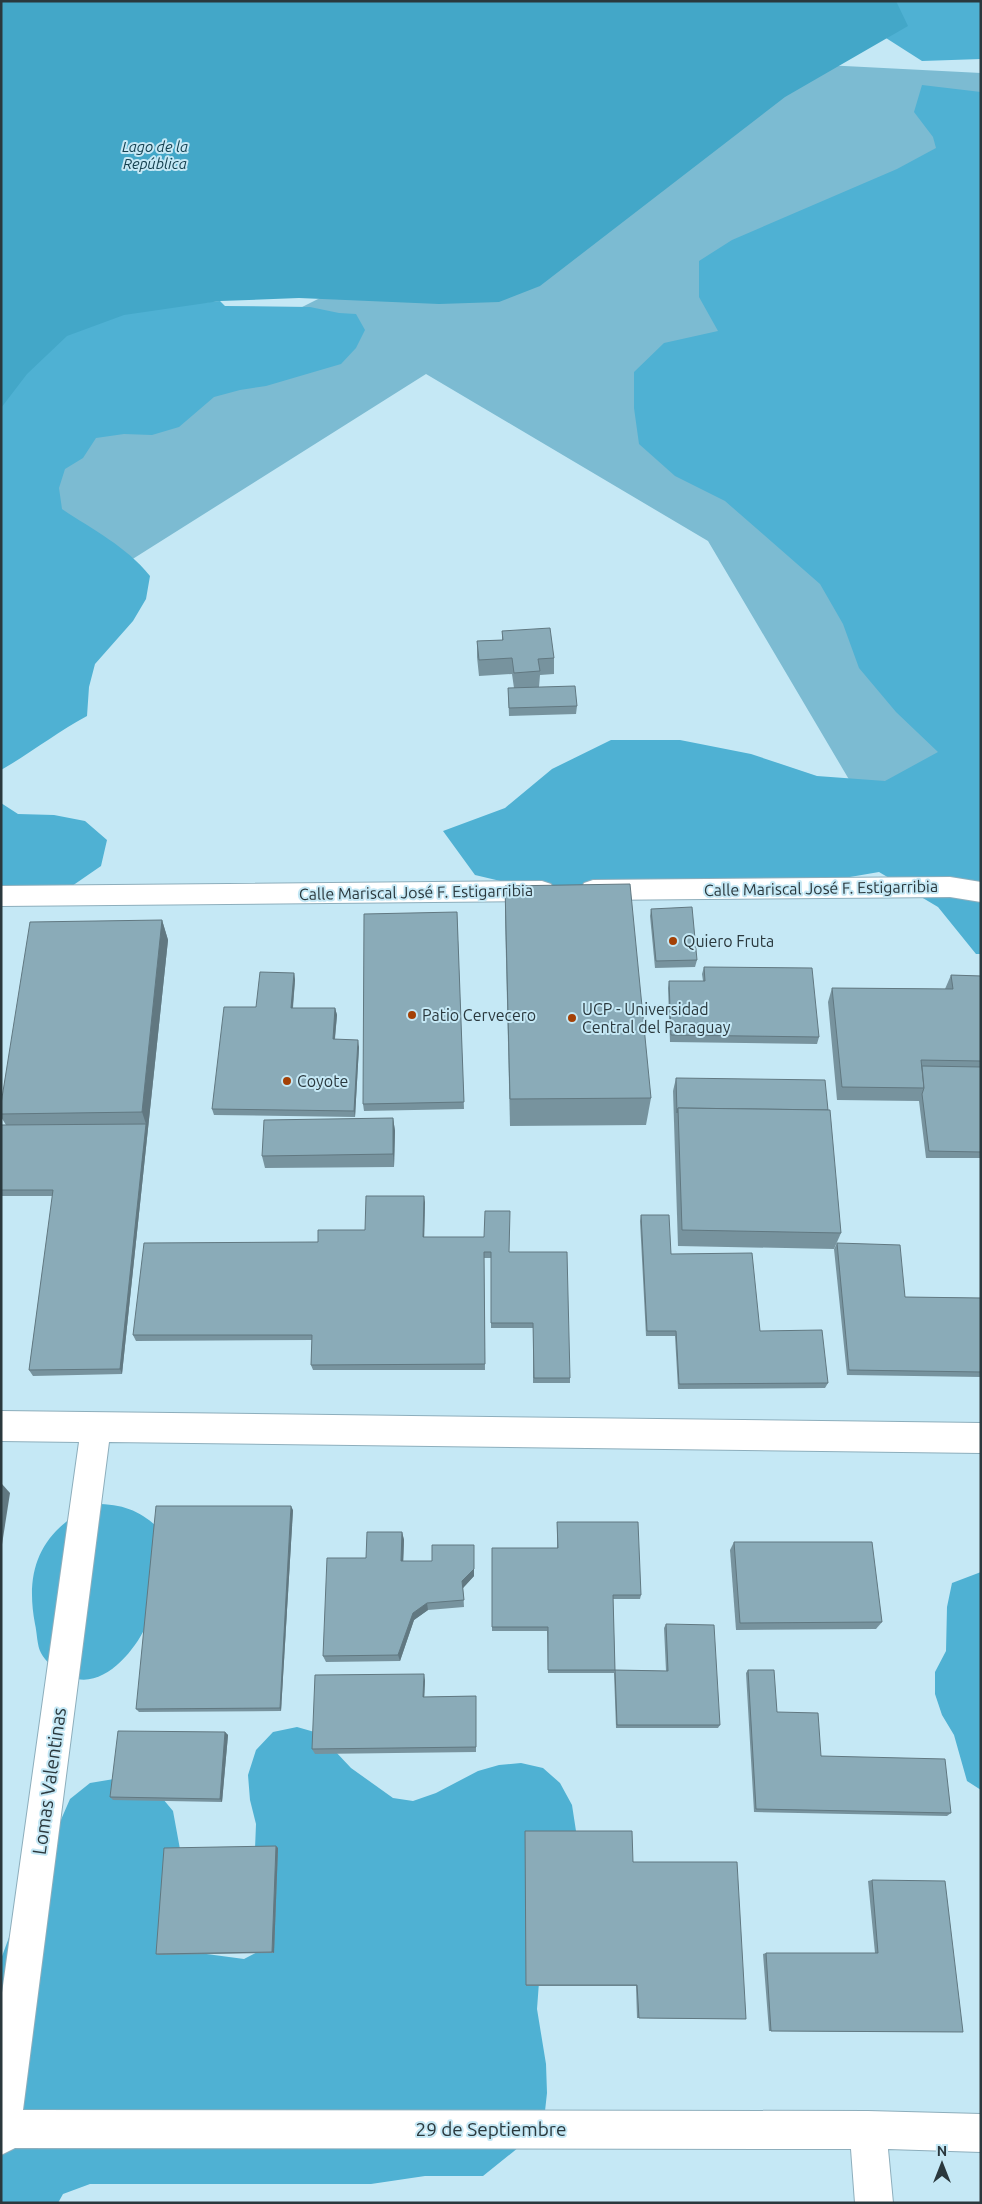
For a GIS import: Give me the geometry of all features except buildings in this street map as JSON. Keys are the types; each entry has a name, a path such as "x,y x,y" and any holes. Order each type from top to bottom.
{"street":[{"name":"Calle Mariscal José F. Estigarribia","path":"1,896 950,887 981,892"},
{"path":"1,1426 981,1438"},
{"name":"Lomas Valentinas","path":"2,2131 96,1427"},
{"path":"868,2130 874,2203"},
{"name":"29 de Septiembre","path":"2,2131 868,2130 981,2133"}],"shaded area":[{"path":"828,1 981,1 981,59 922,61"},
{"path":"786,63 981,73 981,817 857,793 708,541 426,374 74,596 1,770 1,459"},
{"path":"922,85 981,92 981,954 976,954 938,907 879,872 815,883 542,891 475,875 443,831 505,808 552,769 611,740 680,740 751,754 817,776 885,781 938,752 896,712 859,668 843,624 820,584 725,501 675,476 639,444 634,408 634,372 664,343 718,331 699,297 699,261 732,240 897,169 936,148 933,137 914,112"},
{"path":"220,301 225,306 310,307 339,313 356,314 365,330 356,348 341,364 266,386 214,397 179,427 152,435 124,434 96,438 83,458 65,469 59,488 62,509 109,539 141,565 150,576 146,599 133,621 95,664 89,687 87,716 1,770 1,374 61,316"},
{"path":"1,803 18,814 54,815 85,821 107,840 101,866 72,886 1,905"},
{"path":"95,1504 107,1504 135,1511 151,1521 167,1536 148,1621 134,1647 108,1672 98,1677 75,1679 60,1672 45,1659 40,1650 32,1603 32,1584 35,1567 41,1552 50,1538 62,1525"},
{"path":"981,1572 981,1790 967,1781 954,1735 942,1715 935,1694 935,1672 946,1651 947,1607 952,1583"},
{"path":"297,1727 318,1733 351,1768 393,1798 413,1801 436,1793 478,1771 499,1765 521,1763 543,1768 560,1783 572,1805 576,1831 575,1857 539,1982 537,2009 546,2064 547,2093 544,2120 524,2143 483,2176 425,2176 371,2184 90,2184 63,2194 58,2203 1,2203 1,1959 15,1921 41,1869 57,1848 60,1822 70,1799 90,1783 114,1779 158,1793 173,1811 199,1953 244,1959 267,1947 255,1849 256,1824 250,1800 248,1775 256,1750 273,1732"}],"water":[{"name":"Lago de la República","path":"1,1 896,1 908,26 785,97 540,286 499,302 439,304 299,298 220,301 124,315 67,336 27,374 1,408"}],"place":[{"name":"Quiero Fruta","path":"673,941"},
{"name":"Patio Cervecero","path":"412,1015"},
{"name":"UCP - Universidad Central del Paraguay","path":"572,1018"},
{"name":"Coyote","path":"287,1081"}]}
